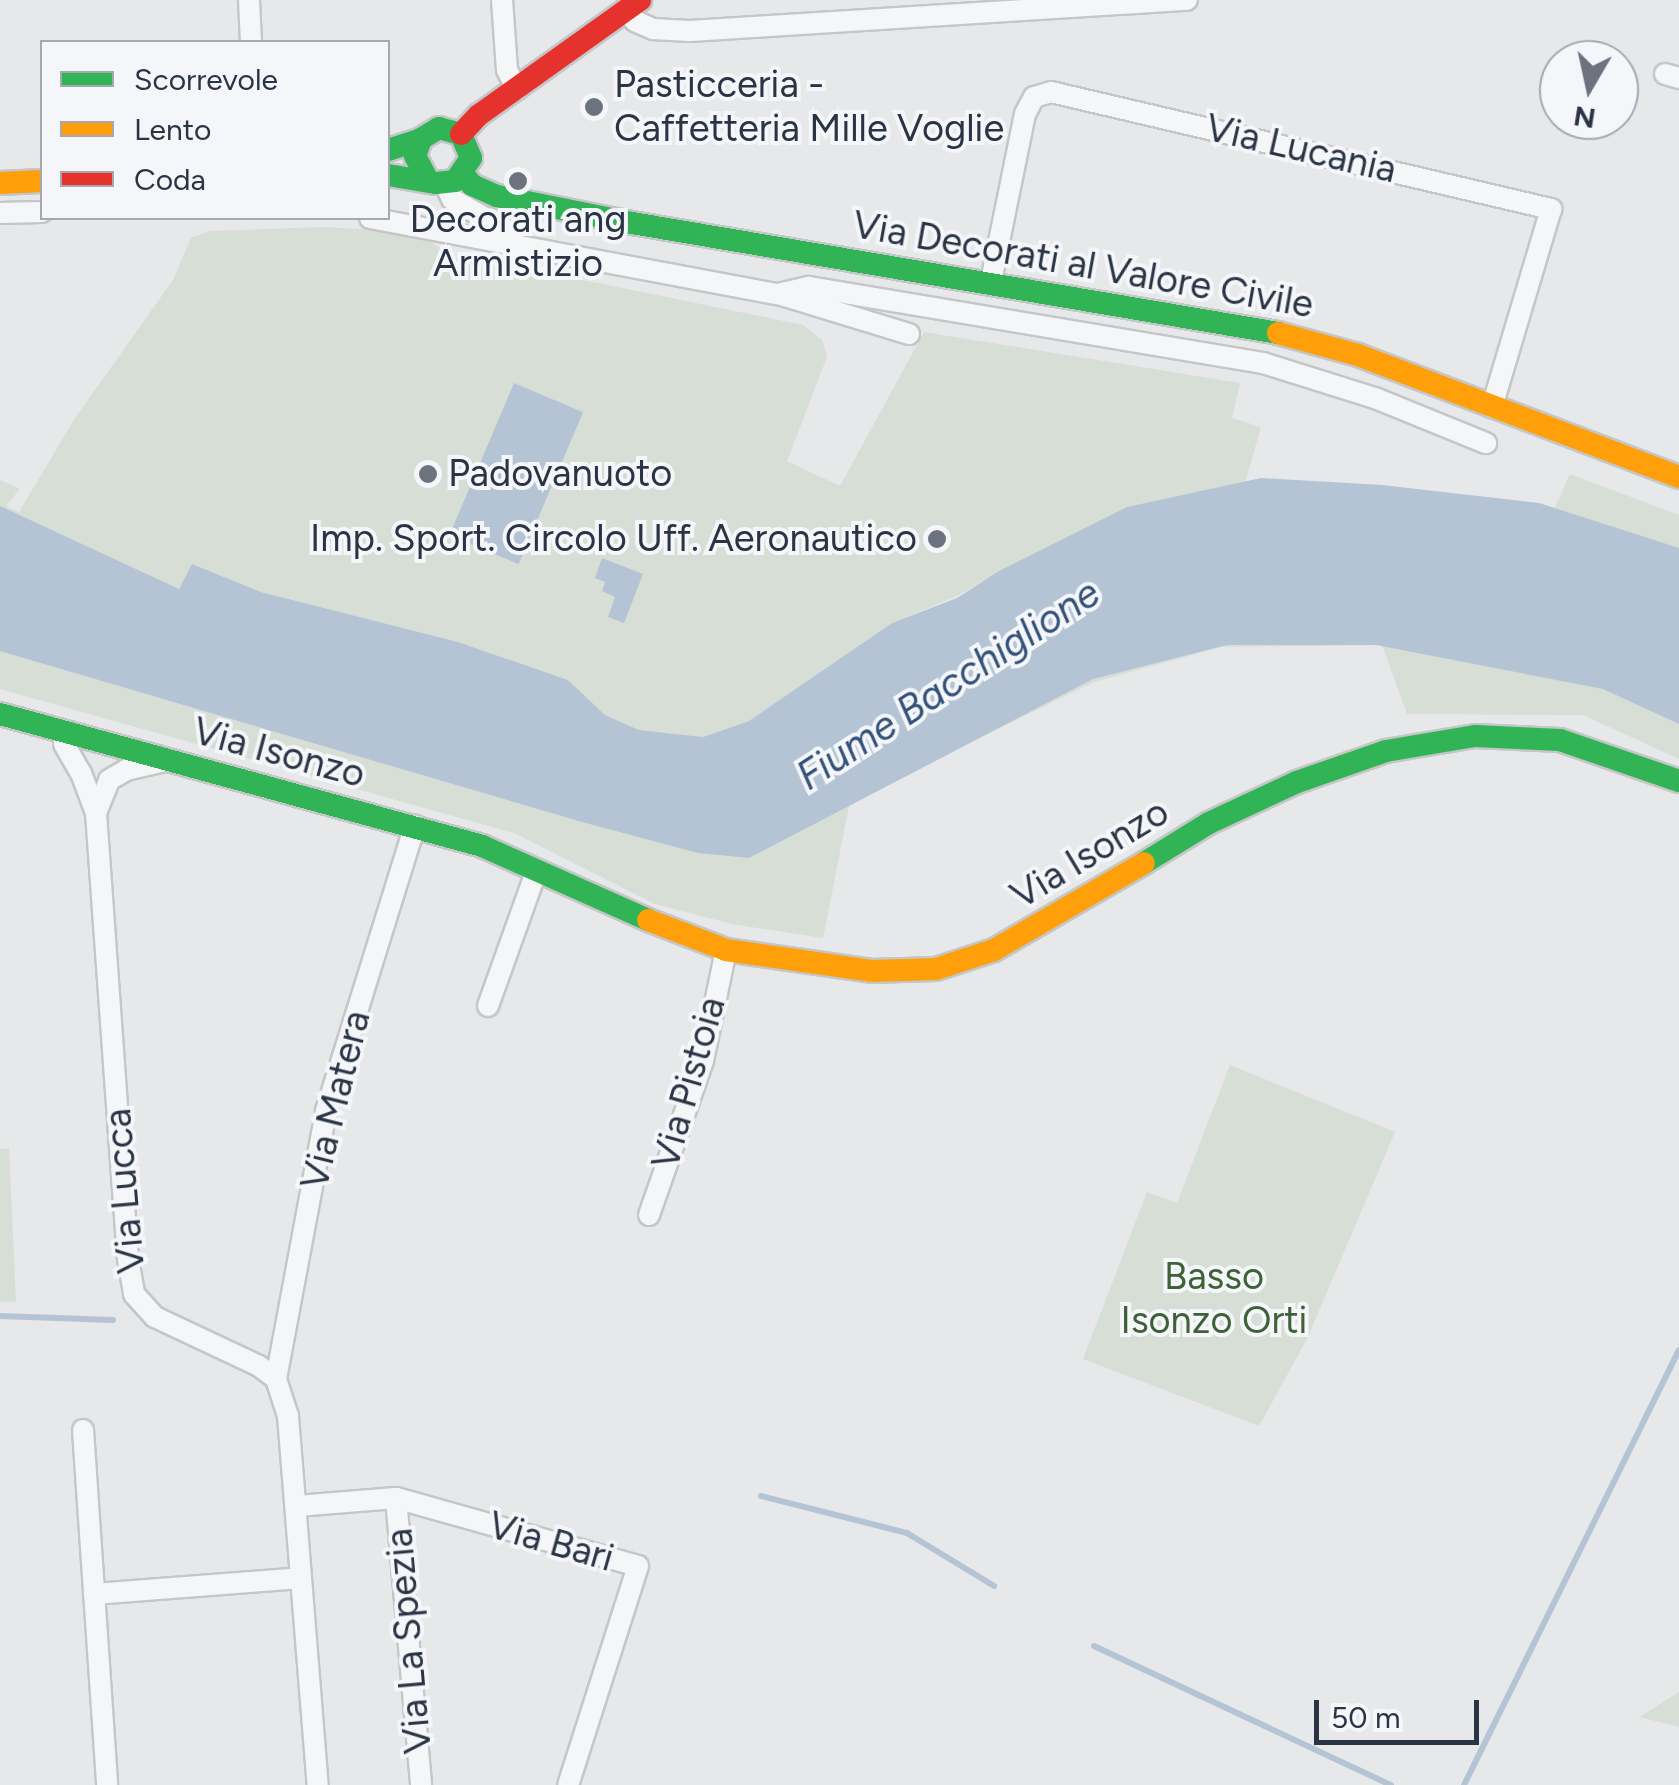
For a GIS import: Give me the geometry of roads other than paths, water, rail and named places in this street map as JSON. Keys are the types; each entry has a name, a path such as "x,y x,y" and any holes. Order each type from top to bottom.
{"street":[{"path":"249,0 251,40"},
{"path":"502,0 507,70 517,90"},
{"path":"461,134 479,115 633,6 635,22 653,29 690,31 1186,0"},
{"name":"Via Lucania","path":"991,282 1025,114 1034,97 1050,92 1551,209 1492,407"},
{"path":"390,149 439,128 461,134"},
{"path":"391,176 445,179 471,158 461,134"},
{"path":"421,138 414,156 445,179 452,199 508,231 515,243"},
{"name":"Via Decorati al Valore Civile","path":"445,179 498,196 632,224 1286,334 1358,355 1679,477"},
{"path":"0,182 40,181"},
{"path":"0,213 40,212"},
{"path":"382,220 778,294 909,334"},
{"path":"778,294 809,287 1263,362 1376,398 1486,443"},
{"name":"Via Isonzo","path":"0,714 415,826 537,869 682,935 726,950 871,971 904,972 961,963 1038,928 1227,815 1338,767 1432,742 1475,736 1560,740 1679,781"},
{"name":"Via Lucca","path":"67,735 64,744 96,812 128,1259 134,1294 154,1317 259,1366 276,1380"},
{"path":"96,812 103,786 118,774 170,760"},
{"name":"Via Matera","path":"276,1380 326,1111 415,826"},
{"path":"488,1006 537,869"},
{"name":"Via Pistoia","path":"650,1215 703,1061 726,950"},
{"path":"276,1380 288,1416 318,1785"},
{"path":"82,1430 106,1785"},
{"name":"Via Bari","path":"297,1506 396,1498 638,1566 568,1785"},
{"name":"Via La Spezia","path":"396,1498 421,1785"},
{"path":"94,1594 300,1578"}],"water":[{"path":"514,383 583,412 519,564 450,535"},
{"name":"Fiume Bacchiglione","path":"1261,478 1382,485 1539,503 1679,548 1679,724 1603,689 1376,645 1227,645 1093,679 749,858 698,853 582,822 0,651 0,506 179,589 192,564 261,592 458,642 568,680 605,715 639,730 703,737 749,721 892,623 957,598 997,572 1127,507"},
{"path":"602,558 643,574 624,623 608,617 615,597 602,591 605,582 595,578"}],"waterway":[{"path":"0,1316 113,1320"},
{"path":"1464,1785 1679,1350"},
{"path":"761,1496 907,1533 994,1586"},
{"path":"1094,1646 1391,1785"}],"place":[{"name":"Pasticceria - Caffetteria Mille Voglie","path":"594,107"},
{"name":"Decorati ang Armistizio","path":"518,181"},
{"name":"Padovanuoto","path":"428,474"},
{"name":"Imp. Sport. Circolo Uff. Aeronautico","path":"937,539"}],"park label":[{"name":"Basso Isonzo Orti","path":"1214,1299"}]}
